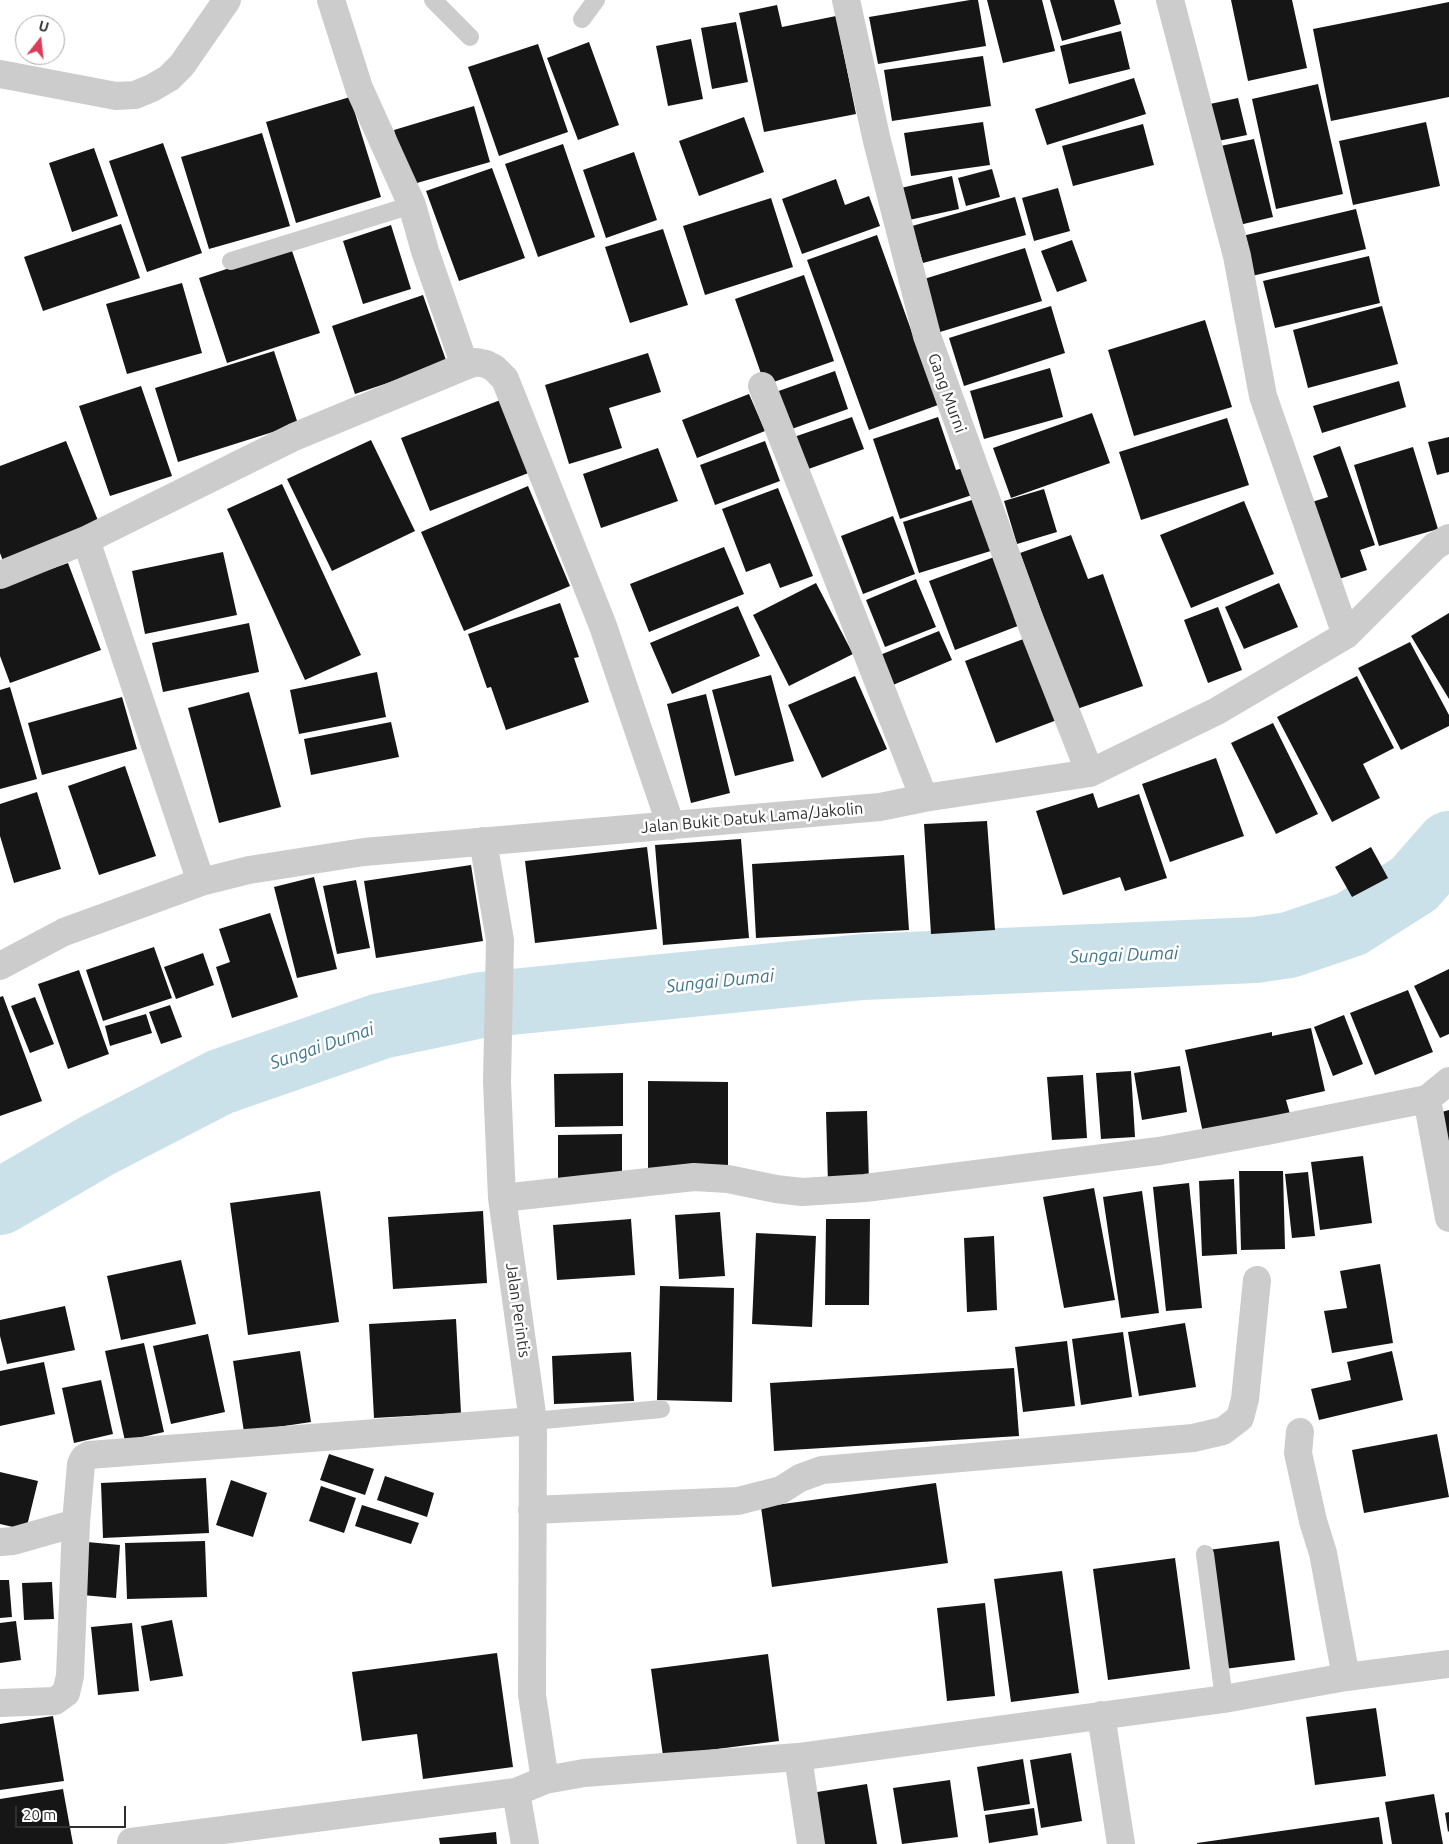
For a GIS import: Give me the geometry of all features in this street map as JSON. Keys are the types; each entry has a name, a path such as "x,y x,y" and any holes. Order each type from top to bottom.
{"street":[{"path":"0,74 116,96 134,95 152,88 169,78 182,65 227,0"},
{"path":"331,0 360,88 412,205 425,251 465,366"},
{"name":"Gang Murni","path":"846,0 878,141 927,336 1029,618 1090,773"},
{"path":"1170,0 1237,256 1264,396 1346,635"},
{"path":"0,575 86,540 294,437 465,366 476,362 486,364 494,368 505,379 603,626 671,826"},
{"path":"762,386 924,798"},
{"name":"Jalan Bukit Datuk Lama/Jakolin","path":"0,966 64,932 201,882 249,870 305,860 364,852 556,834 671,826 880,807 924,798 1090,773 1217,711 1346,635 1435,546 1449,538"},
{"path":"86,540 201,882"},
{"name":"Jalan Perintis","path":"482,841 500,940 497,1082 502,1198 533,1421 532,1695 545,1780"},
{"path":"502,1198 694,1177 728,1179 776,1189 802,1192 865,1188 1159,1151 1427,1099 1449,1081"},
{"path":"1427,1099 1449,1218"},
{"path":"532,1510 738,1501 781,1490 800,1478 822,1470 1193,1438 1223,1431 1240,1418 1246,1399 1257,1280"},
{"path":"0,1703 55,1701 66,1692 70,1676 76,1523 81,1464 88,1455 533,1421"},
{"path":"1300,1432 1298,1453 1313,1521 1323,1553 1346,1677"},
{"path":"0,1542 13,1541 76,1523"},
{"path":"131,1842 516,1792 545,1780 584,1773 798,1757 1224,1699 1346,1677 1449,1664"},
{"path":"1101,1715 1121,1844"},
{"path":"798,1757 811,1844"},
{"path":"516,1792 525,1844"}],"lane":[{"path":"433,0 470,37"},
{"path":"582,19 596,0"},
{"path":"231,261 412,205"},
{"path":"533,1421 661,1409"},
{"path":"1205,1554 1224,1699"}],"building":[{"path":"978,0 986,46 878,64 869,17"},
{"path":"987,0 1042,0 1055,51 1003,63"},
{"path":"1050,0 1114,0 1121,24 1062,41"},
{"path":"1231,0 1292,0 1307,68 1248,81"},
{"path":"1449,2 1449,97 1331,121 1313,29"},
{"path":"777,5 782,27 836,16 856,114 764,132 739,13"},
{"path":"736,22 748,82 712,89 701,28"},
{"path":"1121,31 1130,69 1069,84 1060,46"},
{"path":"691,39 703,99 668,106 656,46"},
{"path":"589,42 619,125 578,140 547,58"},
{"path":"538,44 568,132 499,156 468,67"},
{"path":"983,56 991,106 892,121 884,70"},
{"path":"1134,78 1146,114 1047,145 1035,109"},
{"path":"1318,84 1343,194 1276,209 1252,99"},
{"path":"350,97 381,197 296,223 266,122"},
{"path":"1238,98 1247,135 1218,141 1210,104"},
{"path":"474,106 490,162 410,185 394,130"},
{"path":"744,117 764,172 699,196 679,141"},
{"path":"983,122 990,165 911,176 904,133"},
{"path":"1426,122 1440,186 1353,205 1339,141"},
{"path":"1143,124 1154,165 1073,186 1062,146"},
{"path":"262,133 290,226 209,249 181,157"},
{"path":"1254,139 1273,217 1235,226 1216,147"},
{"path":"163,143 202,253 147,272 109,161"},
{"path":"563,144 595,237 538,257 505,164"},
{"path":"94,148 118,216 72,232 49,163"},
{"path":"634,152 657,220 606,238 583,170"},
{"path":"492,168 525,258 459,281 426,191"},
{"path":"992,169 1000,197 966,206 958,178"},
{"path":"952,176 959,209 909,220 901,188"},
{"path":"836,179 845,205 869,196 880,226 802,254 782,199"},
{"path":"1058,188 1070,231 1034,241 1022,198"},
{"path":"1015,197 1026,235 923,263 912,226"},
{"path":"771,198 793,267 705,295 683,226"},
{"path":"1356,209 1366,249 1252,276 1242,236"},
{"path":"121,224 140,278 43,311 24,257"},
{"path":"391,225 411,289 363,304 343,241"},
{"path":"663,229 688,305 630,323 605,247"},
{"path":"877,235 938,405 869,430 807,260"},
{"path":"1072,240 1087,281 1057,292 1041,251"},
{"path":"291,248 320,333 227,363 199,278"},
{"path":"1025,248 1042,301 940,332 924,279"},
{"path":"1369,256 1380,303 1275,328 1263,281"},
{"path":"804,275 834,361 765,385 735,299"},
{"path":"182,283 202,353 127,374 106,304"},
{"path":"423,295 447,363 355,394 332,326"},
{"path":"1051,306 1065,353 964,386 949,338"},
{"path":"1382,306 1398,364 1308,388 1293,330"},
{"path":"1205,320 1232,407 1134,436 1108,350"},
{"path":"274,351 298,424 178,462 155,388"},
{"path":"648,353 661,392 609,408 622,448 569,464 545,385"},
{"path":"1050,368 1063,417 984,439 970,391"},
{"path":"835,371 848,409 786,431 773,393"},
{"path":"1399,381 1406,407 1322,433 1313,406"},
{"path":"141,386 172,476 110,496 79,406"},
{"path":"749,394 765,431 697,458 682,420"},
{"path":"503,399 531,472 430,511 401,438"},
{"path":"1092,413 1110,463 1011,498 993,448"},
{"path":"852,417 864,449 803,471 791,438"},
{"path":"938,417 956,470 963,468 972,495 900,519 873,439"},
{"path":"1227,418 1249,485 1141,520 1119,452"},
{"path":"1449,437 1449,472 1437,475 1428,442"},
{"path":"371,440 415,531 332,571 287,479"},
{"path":"66,441 99,523 3,561 0,553 0,466"},
{"path":"765,441 780,481 715,505 700,465"},
{"path":"1340,446 1375,545 1360,550 1367,570 1339,579 1312,502 1328,497 1313,456"},
{"path":"1413,447 1438,529 1379,546 1354,465"},
{"path":"658,448 678,501 601,528 583,474"},
{"path":"282,484 361,655 305,680 227,509"},
{"path":"528,486 570,586 464,631 421,532"},
{"path":"778,488 813,576 780,588 770,563 746,572 722,509"},
{"path":"1044,489 1057,532 1017,544 1004,501"},
{"path":"978,498 994,550 919,573 903,522"},
{"path":"1244,501 1274,574 1191,608 1160,535"},
{"path":"893,516 915,574 863,594 841,536"},
{"path":"1071,535 1088,579 1103,574 1143,686 1077,709 1020,553"},
{"path":"724,547 744,594 649,632 630,584"},
{"path":"223,552 237,615 145,634 132,571"},
{"path":"997,556 1023,624 955,650 929,581"},
{"path":"68,563 101,650 10,683 0,656 0,587"},
{"path":"916,579 936,627 885,647 866,600"},
{"path":"816,583 853,654 789,686 753,615"},
{"path":"1279,583 1298,627 1244,649 1225,607"},
{"path":"560,603 579,657 574,658 589,702 506,730 491,687 487,688 468,634"},
{"path":"738,606 760,656 672,694 650,643"},
{"path":"1218,607 1242,670 1208,683 1184,620"},
{"path":"1449,613 1449,699 1411,636"},
{"path":"249,623 259,672 163,692 152,643"},
{"path":"939,631 952,660 893,685 880,655"},
{"path":"1026,638 1057,720 996,743 965,661"},
{"path":"1410,642 1449,715 1449,726 1401,750 1358,668"},
{"path":"377,672 386,717 299,734 290,690"},
{"path":"771,675 794,761 735,776 712,690"},
{"path":"855,676 887,749 822,778 788,705"},
{"path":"1357,676 1394,748 1363,764 1380,798 1332,822 1277,717"},
{"path":"10,687 37,779 0,789 0,690"},
{"path":"249,692 281,807 219,823 188,708"},
{"path":"706,694 730,793 691,803 667,704"},
{"path":"122,697 137,749 42,775 28,723"},
{"path":"391,722 399,757 311,775 304,739"},
{"path":"1273,723 1318,814 1276,834 1231,743"},
{"path":"1216,758 1244,836 1170,862 1142,784"},
{"path":"125,766 156,856 99,875 68,786"},
{"path":"37,792 61,869 14,883 0,836 0,804"},
{"path":"1093,793 1098,808 1139,794 1167,878 1125,891 1120,877 1063,895 1036,811"},
{"path":"987,821 995,930 931,934 924,824"},
{"path":"741,839 749,938 663,945 655,845"},
{"path":"647,847 657,929 535,943 525,861"},
{"path":"1371,847 1388,878 1352,897 1335,867"},
{"path":"904,855 909,930 756,938 752,864"},
{"path":"471,865 483,941 376,958 364,881"},
{"path":"314,877 337,969 297,978 274,887"},
{"path":"356,880 370,948 337,954 323,886"},
{"path":"270,913 298,997 232,1018 216,967 230,962 219,929"},
{"path":"154,947 172,998 103,1021 86,970"},
{"path":"203,953 214,985 176,999 164,967"},
{"path":"1449,969 1449,1034 1440,1038 1414,986"},
{"path":"79,970 109,1054 68,1069 38,984"},
{"path":"1408,990 1433,1052 1375,1075 1350,1013"},
{"path":"3,996 42,1101 0,1116 0,997"},
{"path":"35,997 54,1044 30,1053 11,1006"},
{"path":"170,1005 182,1037 161,1044 149,1012"},
{"path":"146,1014 152,1033 110,1046 105,1026"},
{"path":"1344,1015 1363,1064 1333,1076 1314,1027"},
{"path":"1311,1028 1325,1091 1286,1100 1290,1114 1203,1133 1185,1050 1272,1032 1272,1036"},
{"path":"1180,1066 1187,1112 1142,1120 1134,1073"},
{"path":"1131,1071 1135,1137 1101,1139 1096,1073"},
{"path":"623,1073 623,1126 555,1127 554,1074"},
{"path":"1083,1075 1087,1138 1052,1140 1047,1077"},
{"path":"648,1081 728,1082 728,1169 648,1169"},
{"path":"1449,1110 1449,1143 1438,1113"},
{"path":"867,1111 869,1183 828,1184 826,1112"},
{"path":"622,1134 622,1179 558,1180 558,1135"},
{"path":"1363,1156 1372,1223 1320,1230 1311,1162"},
{"path":"1239,1171 1283,1171 1285,1249 1241,1250"},
{"path":"1308,1172 1315,1236 1292,1238 1285,1174"},
{"path":"1234,1179 1237,1254 1202,1256 1199,1181"},
{"path":"1189,1183 1202,1308 1166,1311 1153,1187"},
{"path":"1094,1188 1115,1300 1064,1308 1043,1197"},
{"path":"320,1191 339,1322 248,1335 230,1203"},
{"path":"1142,1191 1159,1313 1121,1318 1103,1197"},
{"path":"483,1211 487,1283 393,1289 388,1217"},
{"path":"720,1212 725,1276 679,1279 675,1215"},
{"path":"631,1219 635,1275 557,1280 553,1225"},
{"path":"826,1219 870,1219 869,1305 825,1305"},
{"path":"756,1233 816,1236 812,1327 752,1324"},
{"path":"994,1236 997,1310 967,1312 964,1238"},
{"path":"181,1260 196,1324 121,1340 107,1276"},
{"path":"1380,1264 1393,1343 1332,1353 1324,1311 1347,1308 1340,1271"},
{"path":"660,1286 734,1288 732,1402 657,1400"},
{"path":"65,1306 75,1350 7,1364 0,1336 0,1320"},
{"path":"456,1319 461,1413 374,1418 369,1324"},
{"path":"1185,1323 1196,1387 1139,1396 1128,1332"},
{"path":"1123,1332 1132,1397 1081,1405 1072,1339"},
{"path":"208,1334 225,1412 171,1424 153,1346"},
{"path":"1067,1341 1075,1406 1023,1412 1015,1347"},
{"path":"144,1343 164,1432 125,1441 105,1351"},
{"path":"300,1351 311,1422 244,1432 233,1361"},
{"path":"1392,1351 1403,1400 1319,1420 1311,1389 1351,1380 1347,1362"},
{"path":"631,1352 634,1401 554,1404 552,1356"},
{"path":"44,1362 55,1414 0,1426 0,1371"},
{"path":"1014,1368 1019,1436 774,1451 770,1383"},
{"path":"101,1380 113,1434 74,1443 62,1388"},
{"path":"1437,1434 1449,1497 1364,1513 1352,1450"},
{"path":"329,1454 374,1469 365,1495 320,1480"},
{"path":"0,1472 38,1481 26,1530 0,1524"},
{"path":"385,1476 434,1493 427,1517 377,1500"},
{"path":"206,1478 209,1533 103,1538 101,1483"},
{"path":"231,1480 267,1493 253,1537 216,1525"},
{"path":"936,1483 948,1563 772,1587 761,1507"},
{"path":"321,1486 356,1498 344,1533 309,1521"},
{"path":"362,1505 419,1523 411,1544 355,1526"},
{"path":"205,1541 207,1597 127,1599 125,1543"},
{"path":"1279,1541 1295,1660 1224,1669 1208,1550"},
{"path":"87,1542 120,1545 116,1598 82,1595"},
{"path":"1175,1558 1190,1669 1108,1680 1093,1569"},
{"path":"1062,1571 1079,1693 1011,1702 994,1579"},
{"path":"0,1580 9,1580 12,1617 0,1618"},
{"path":"52,1582 54,1619 24,1620 22,1583"},
{"path":"985,1603 995,1696 947,1701 937,1608"},
{"path":"172,1620 183,1676 150,1681 141,1626"},
{"path":"16,1621 21,1660 0,1663 0,1623"},
{"path":"132,1623 139,1691 98,1695 91,1627"},
{"path":"497,1653 513,1767 423,1779 417,1734 362,1741 352,1672"},
{"path":"768,1654 779,1741 663,1756 651,1669"},
{"path":"1376,1708 1386,1776 1315,1785 1306,1717"},
{"path":"53,1716 64,1781 0,1790 0,1724"},
{"path":"1071,1753 1082,1821 1041,1828 1030,1760"},
{"path":"1023,1759 1030,1804 984,1811 977,1767"},
{"path":"950,1780 958,1837 902,1844 893,1788"},
{"path":"867,1784 877,1844 820,1844 811,1793"},
{"path":"63,1789 73,1844 0,1844 0,1799"},
{"path":"1434,1794 1443,1844 1392,1844 1385,1802"},
{"path":"1034,1808 1038,1835 989,1843 985,1815"},
{"path":"1449,1812 1449,1831 1448,1832 1445,1813"},
{"path":"1379,1817 1383,1844 1197,1844 1197,1843"},
{"path":"496,1832 497,1844 440,1844 439,1838"}],"waterway":[{"name":"Sungai Dumai","path":"0,1202 98,1145 220,1082 381,1026 481,1005 863,967 1255,950 1289,945 1351,924 1414,884 1449,844"}]}
